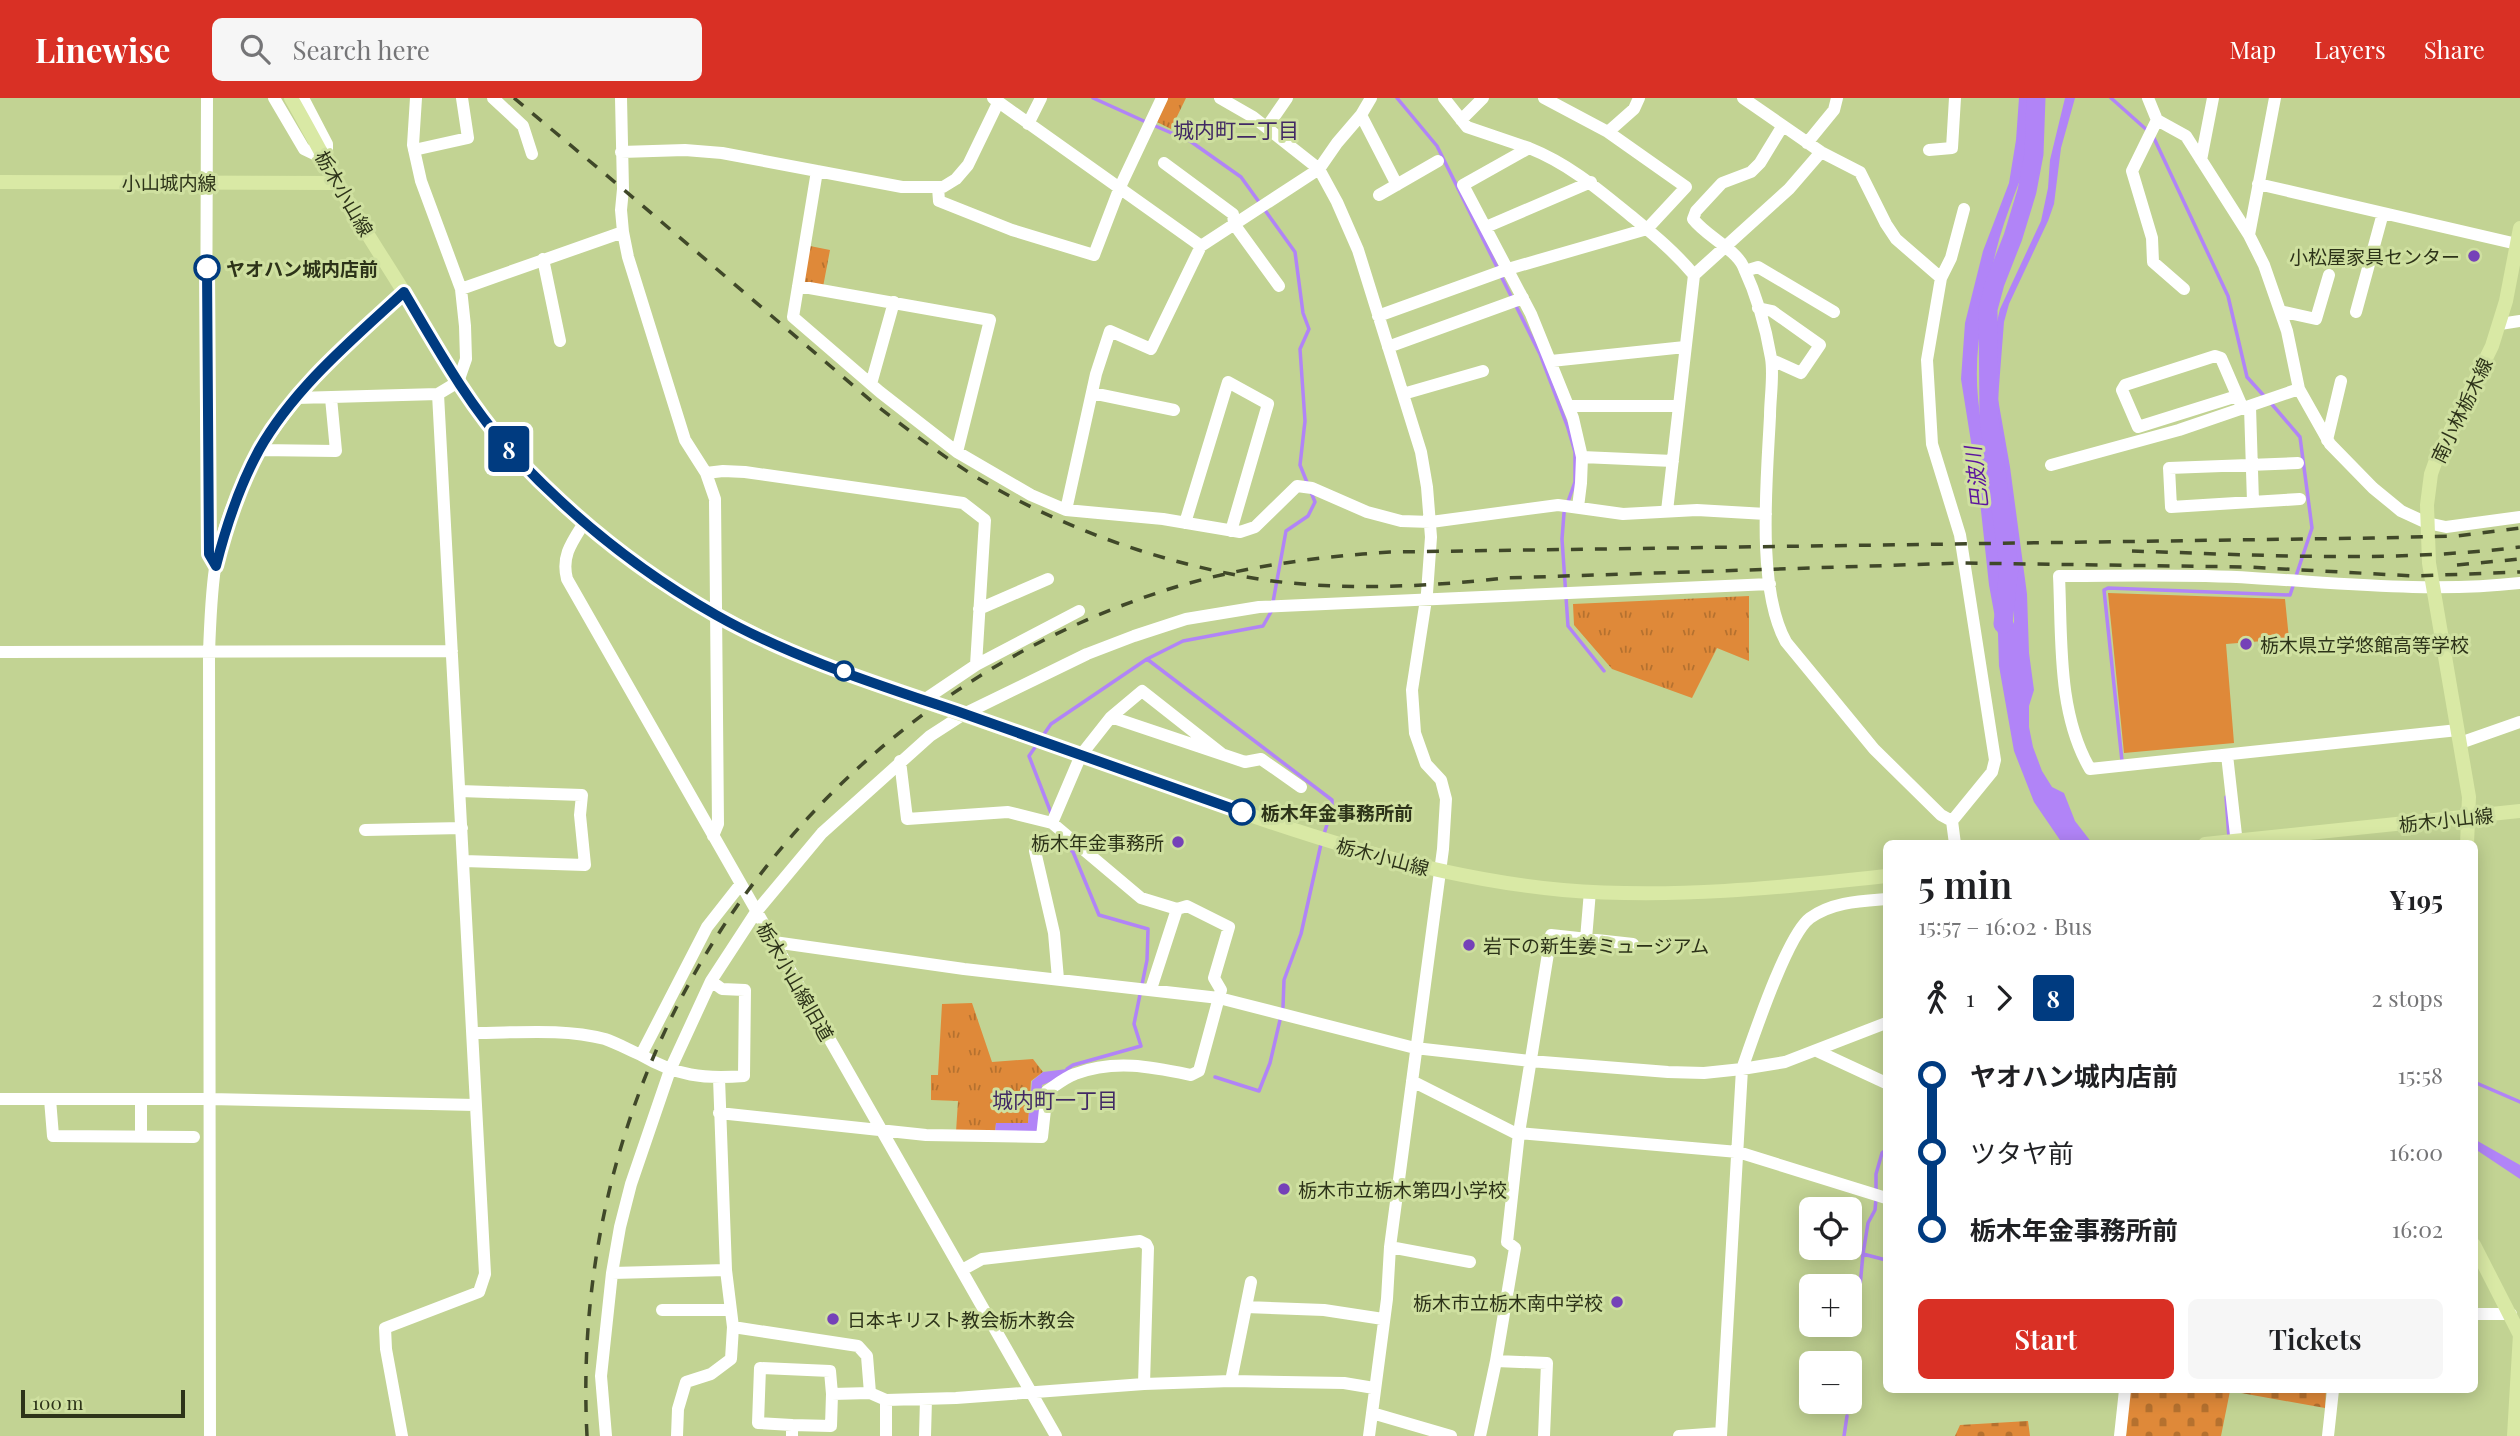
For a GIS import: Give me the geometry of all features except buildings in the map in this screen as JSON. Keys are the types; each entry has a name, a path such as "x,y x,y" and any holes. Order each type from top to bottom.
{"main road":[{"name":"栃木小山線","path":"301,98 337,183 458,382 491,428 513,454 584,523 640,567 717,615 787,649 924,700 1342,846 1441,872 1590,891 1680,894 1883,876"},
{"name":"小山城内線","path":"0,182 337,183"},
{"name":"南小林栃木線","path":"2467,840 2469,816 2459,737 2432,587 2427,523 2428,489 2436,460 2493,346 2520,228"},
{"name":"栃木小山線","path":"2274,840 2520,811"},
{"path":"2478,1252 2520,1335 2516,1431"}],"street":[{"path":"207,98 206,397 209,554 216,566"},
{"path":"274,98 304,149 327,160"},
{"path":"296,398 438,394 458,382 466,359 461,289 421,181 414,150 416,98"},
{"path":"414,150 468,138 462,98"},
{"path":"492,98 523,126 532,154"},
{"path":"621,98 622,232 685,440 706,473 715,499 718,824 713,836"},
{"path":"1028,124 1041,98"},
{"path":"938,187 939,201 1012,230 1094,255 1120,187 1162,98"},
{"path":"1220,98 1267,127 1319,169 1337,202 1358,250 1421,452 1431,522 1426,599 1412,690 1415,733 1426,764 1441,780 1446,799 1441,872 1415,1048 1369,1436"},
{"path":"1267,127 1287,98"},
{"path":"1066,510 1110,331 1151,349 1201,246 1319,169 1371,98"},
{"path":"1444,98 1467,127 1554,158 1591,182 1677,254 1694,275"},
{"path":"1461,120 1483,98"},
{"path":"1378,316 1508,269 1647,229 1686,187 1608,132 1544,98"},
{"path":"1608,132 1634,109 1639,98"},
{"path":"1743,98 1821,152 1860,172 1896,239 1941,278"},
{"path":"1807,143 1834,110 1837,98"},
{"path":"1929,150 1952,148 1955,98"},
{"path":"2148,98 2157,120 2186,136 2249,235 2264,265 2287,331 2300,389 2327,440 2373,488 2401,511 2427,523 2446,527 2520,517"},
{"path":"2201,160 2213,98"},
{"path":"2249,235 2275,98"},
{"path":"621,152 685,150 722,153 902,187 938,187 956,179 968,165 995,101 1201,246"},
{"path":"1361,115 1396,184"},
{"path":"2157,120 2132,172 2152,238 2153,262 2184,289"},
{"path":"1782,127 1751,172 1722,183 1696,211 1693,219 1742,264 1758,308 1772,360 1766,514 1770,584 1777,625 1786,642 1874,748 1941,815 1952,821"},
{"path":"1529,148 1463,185 1523,298 1568,406 1582,457 1577,507"},
{"path":"1667,511 1694,275 1790,189 1821,152"},
{"path":"1378,195 1438,161"},
{"path":"1164,163 1233,214 1234,224 1279,286"},
{"path":"817,170 793,317 871,384 957,452 1031,495 1066,510 1240,532 1255,527 1297,486 1312,488 1367,512 1401,521 1431,522 1558,505 1623,514 1697,510 1766,514"},
{"path":"1486,227 1591,182"},
{"path":"2258,184 2517,244"},
{"path":"1954,840 1952,821 1992,772 1995,760 1960,535 1932,444 1927,360 1941,278 1951,258 1964,209"},
{"path":"2356,313 2383,213"},
{"path":"461,289 622,232"},
{"path":"543,259 559,341"},
{"path":"1745,271 1758,267 1835,312"},
{"path":"2280,311 2316,319 2329,275"},
{"path":"798,286 990,320 957,452"},
{"path":"210,1436 209,653 216,566 231,513 259,450 296,398 339,352 404,292"},
{"path":"1388,347 1523,298"},
{"path":"871,384 894,302"},
{"path":"1758,308 1772,311 1820,345 1801,373 1772,360"},
{"path":"2500,324 2520,321"},
{"path":"1551,361 1685,347"},
{"path":"2237,396 2138,427 2122,390 2125,385 2215,356 2221,358 2237,396 2247,408 2253,502"},
{"path":"1403,394 1483,371"},
{"path":"2327,440 2340,381"},
{"path":"1185,523 1228,382 1268,404 1231,531"},
{"path":"2051,466 2247,408 2300,389"},
{"path":"1093,393 1174,410"},
{"path":"402,1436 386,1349 385,1328 479,1292 485,1274 438,394"},
{"path":"259,450 336,452 331,397"},
{"path":"1568,406 1679,406"},
{"path":"1582,457 1673,461"},
{"path":"2298,463 2169,468 2171,506 2300,499"},
{"path":"706,473 745,472 963,503 985,520 976,665"},
{"name":"栃木小山線旧道","path":"584,523 565,555 567,579 1056,1436"},
{"path":"2520,583 2432,587 2364,586 2249,578 2059,576 2064,690 2082,754 2090,769 2227,755 2459,737 2520,722"},
{"path":"979,610 1048,579"},
{"path":"606,1436 601,1376 612,1273 620,1227 631,1184 670,1070 711,981 756,912 822,833 930,736 964,714 1087,654 1186,618 1259,607 1770,584"},
{"path":"924,700 976,665 1080,611"},
{"path":"0,652 452,651"},
{"path":"1052,823 1081,755 1111,718 1142,691 1222,754"},
{"path":"1111,718 1245,762 1261,759 1301,787"},
{"path":"2227,755 2237,840"},
{"path":"719,1113 926,1135 1042,1137 1047,1091 1075,1074 1117,1065 1141,1065 1191,1075 1199,1070 1221,990 1214,978 1229,927 1187,906 1177,909 1140,898 1052,823 1008,812 907,819 900,761"},
{"path":"460,791 582,795 580,816 585,865 464,861"},
{"path":"365,831 462,828"},
{"path":"1035,851 1054,933 1059,979"},
{"path":"1856,880 1860,901"},
{"path":"641,1055 706,927 740,885"},
{"path":"1587,939 1590,891"},
{"path":"1679,1436 1721,1434 1742,1069 1793,938 1807,920 1826,908 1883,899"},
{"path":"1151,989 1177,909"},
{"path":"1480,1436 1515,1248 1507,1242 1519,1134 1550,935 1633,944"},
{"path":"774,942 964,969 1219,998 1415,1048 1668,1072 1704,1073 1784,1062 1883,1024"},
{"path":"473,1033 547,1032 580,1035 606,1040 688,1076 744,1076 745,990 722,989 711,981"},
{"path":"1817,1051 1883,1082"},
{"path":"677,1436 678,1409 686,1382 711,1374 731,1359 733,1327 726,1270 719,1078"},
{"path":"1412,1082 1519,1134 1738,1152 1882,1197"},
{"path":"0,1099 210,1099 475,1105"},
{"path":"50,1099 53,1136 194,1137"},
{"path":"141,1099 141,1137"},
{"path":"962,1270 982,1258 1140,1241 1146,1244 1144,1384"},
{"path":"1390,1247 1470,1262"},
{"path":"612,1273 726,1270"},
{"path":"1231,1381 1251,1282"},
{"path":"1246,1307 1324,1310 1384,1320"},
{"path":"662,1310 731,1310"},
{"path":"2478,1314 2511,1314"},
{"path":"733,1327 858,1346 867,1356 870,1392"},
{"path":"1496,1361 1547,1363 1544,1436"},
{"path":"760,1368 830,1371 831,1426 792,1431 758,1423 760,1368"},
{"path":"832,1394 870,1392 886,1400 926,1399 1023,1395 1031,1392 1144,1384 1231,1381 1345,1382 1374,1388"},
{"path":"2120,1436 2125,1393"},
{"path":"2328,1436 2333,1393"},
{"path":"925,1436 926,1399"},
{"path":"886,1400 886,1436"},
{"path":"1372,1413 1451,1436"}],"green space":[{"path":"1168,98 1186,98 1171,129 1157,122"},
{"path":"810,246 830,250 823,287 803,283"},
{"path":"2108,593 2285,599 2289,639 2226,644 2234,743 2124,753"},
{"path":"1749,596 1749,661 1717,648 1692,698 1612,669 1574,625 1573,604"},
{"path":"972,1003 992,1062 1033,1059 1043,1072 1031,1081 1028,1124 996,1123 995,1133 956,1132 958,1101 931,1100 931,1075 938,1075 942,1004"},
{"path":"2130,1393 2230,1393 2221,1436 2126,1436"},
{"path":"2241,1393 2326,1393 2325,1408"},
{"path":"2028,1421 2030,1436 1955,1436 1960,1425"}],"shaded area":[{"path":"2019,98 2041,98 2034,138 1996,251 1981,323 1977,361 1978,398 2004,586 2014,624 2014,591 2004,494 1990,417 1990,352 2000,309 2041,221 2048,188 2050,160 2065,98 2075,98 2061,148 2054,204 2009,304 2004,322 1998,399 2027,594 2029,653 2034,690 2029,706 2033,747 2042,771 2052,787 2064,793 2075,821 2090,840 2060,840 2034,802 2014,751 1999,666 1998,634 1961,379 1965,323 1983,251 2009,183"},
{"path":"1067,1069 1067,1075 1042,1085 1039,1126 1036,1132 995,1133 996,1123 1028,1123 1032,1081 1043,1072"},
{"path":"2478,1141 2520,1165 2520,1179 2478,1151"}],"waterway":[{"path":"1093,98 1146,122"},
{"path":"1397,98 1437,146 1498,269"},
{"name":"巴波川","path":"2003,624 2009,568 1989,419 1988,309 2027,191 2034,154 2036,98"},
{"path":"2111,98 2148,131"},
{"path":"1153,125 1190,141 1241,177 1295,252 1303,313 1309,329 1300,349 1305,421 1300,465 1308,485"},
{"path":"2153,136 2228,296 2247,377 2265,397"},
{"path":"1501,276 1512,298"},
{"path":"1515,304 1540,354 1575,452 1575,482 1564,513 1562,539 1568,626 1604,671"},
{"path":"2270,402 2300,437 2312,528 2296,576"},
{"path":"1273,602 1286,531 1308,516 1315,502 1311,492"},
{"path":"2122,761 2104,590 2108,588 2290,595 2294,583"},
{"path":"1042,737 1051,724 1147,659 1183,641 1263,626 1272,610"},
{"path":"1147,659 1332,800 1332,809 1323,837"},
{"path":"1038,743 1029,756 1051,813"},
{"path":"2226,797 2229,838"},
{"path":"1058,834 1059,839 1073,852 1099,915 1148,929 1147,960 1134,1024 1141,1046 1067,1069"},
{"path":"1215,1077 1259,1091 1270,1063 1283,1007 1284,980 1301,934 1321,844"},
{"path":"2478,1084 2520,1102"},
{"path":"1876,1192 1876,1174 1883,1152"},
{"path":"1863,1254 1868,1223 1875,1210 1876,1199"},
{"path":"1861,1274 1863,1254 1883,1259"},
{"path":"1844,1436 1847,1416"}],"railway":[{"path":"514,98 876,405 950,460 1009,495 1077,527 1148,553 1222,572 1288,583 1350,586 1444,584 1504,578 1962,563 2247,567 2415,576 2520,572"},
{"path":"587,1436 591,1295 618,1159 665,1031 732,914 817,809 918,718 1035,645 1166,590 1193,582 1276,564 1362,554 2373,538 2456,536 2520,528"},
{"path":"2132,551 2375,556 2520,547"},
{"path":"2457,565 2520,559"}],"bus line":[{"name":"8","path":"207,268 209,554 216,566 231,513 244,481 276,424 339,352 404,292 458,382 513,454 612,547 674,589 717,615 787,649 1242,812"}],"place":[{"name":"小松屋家具センター","path":"2474,256"},
{"name":"ヤオハン城内店前","path":"207,268"},
{"name":"栃木県立学悠館高等学校","path":"2246,644"},
{"name":"栃木年金事務所前","path":"1242,812"},
{"name":"栃木年金事務所","path":"1178,842"},
{"name":"岩下の新生姜ミュージアム","path":"1469,945"},
{"name":"栃木市立栃木第四小学校","path":"1284,1189"},
{"name":"栃木市立栃木南中学校","path":"1617,1302"},
{"name":"日本キリスト教会栃木教会","path":"833,1319"}],"district":[{"name":"城内町二丁目","path":"1236,129"},
{"name":"城内町一丁目","path":"1055,1099"}]}
